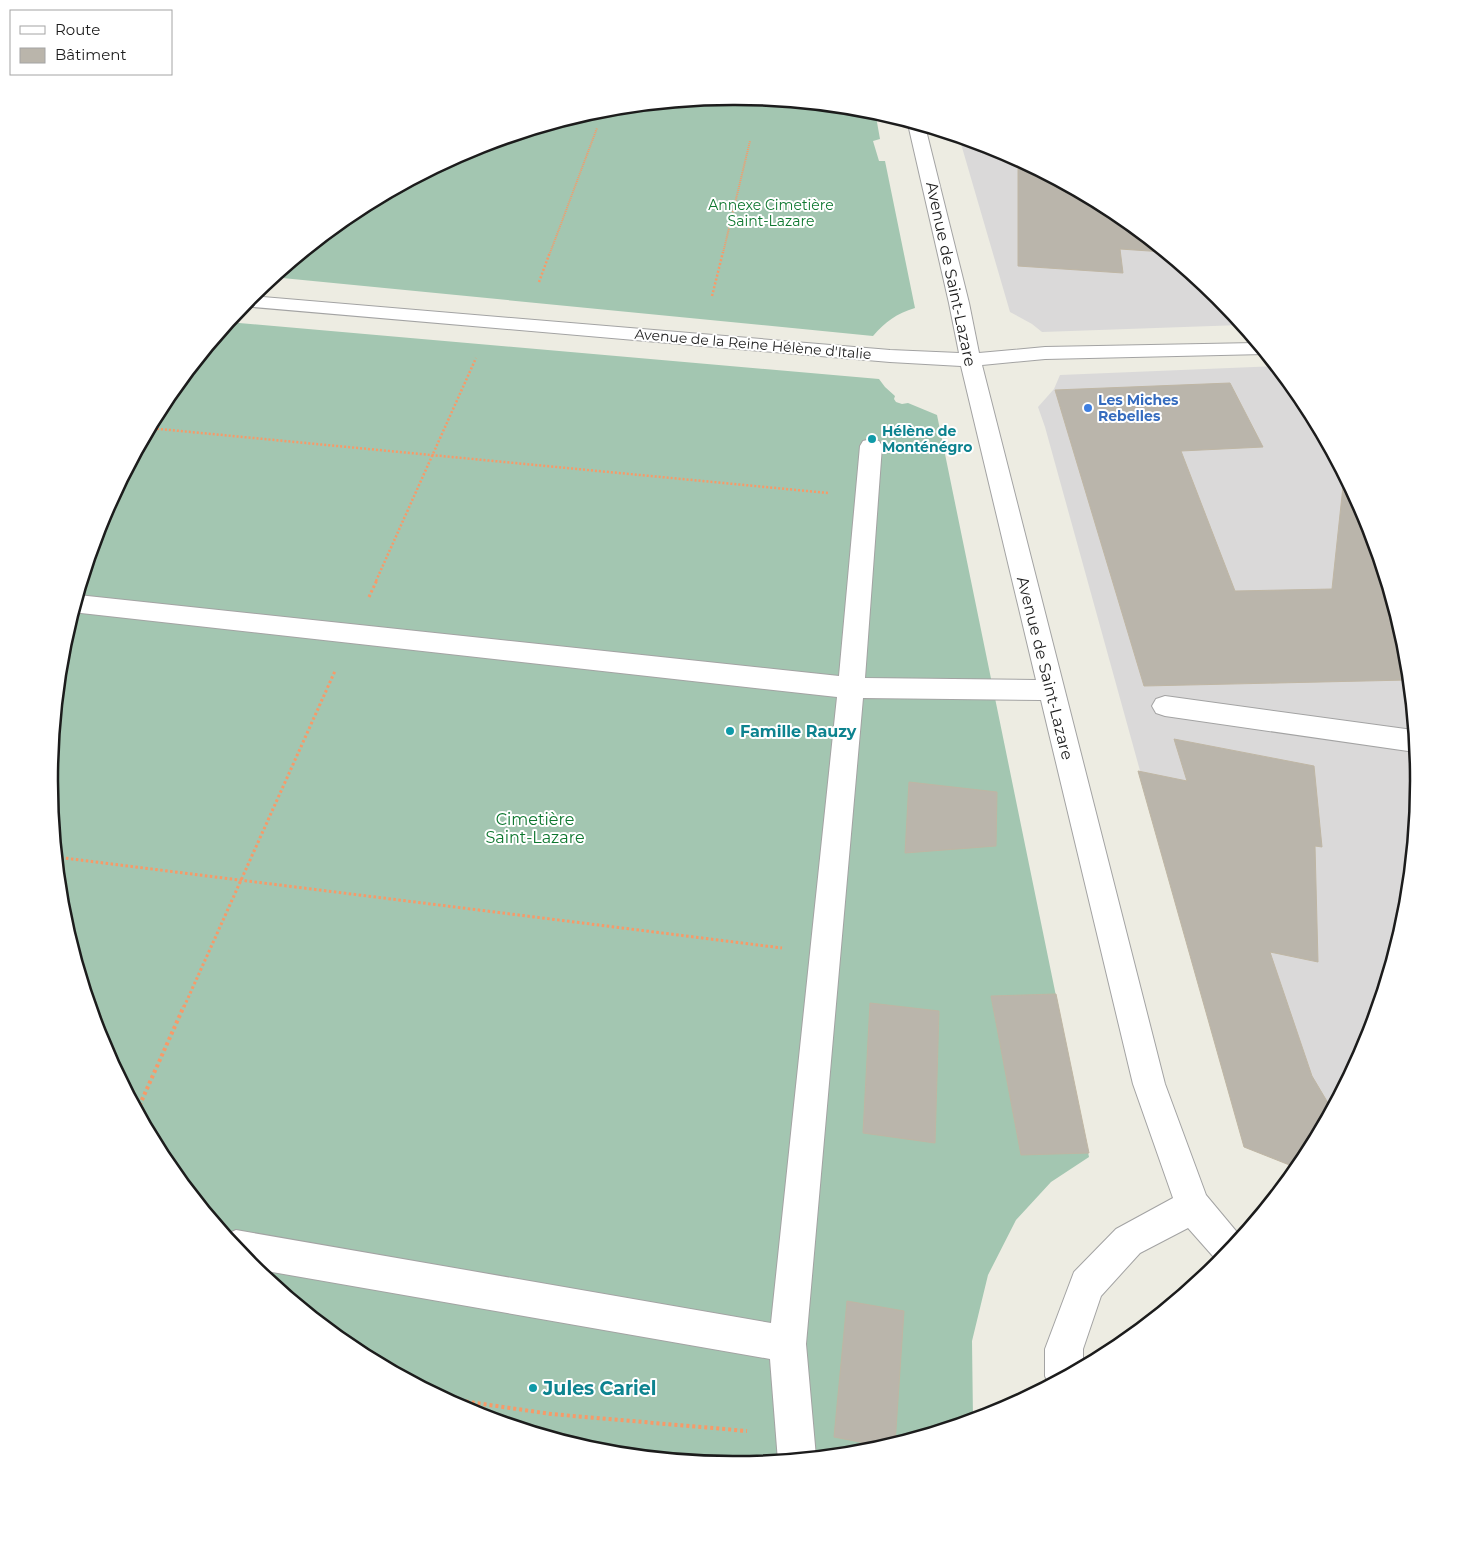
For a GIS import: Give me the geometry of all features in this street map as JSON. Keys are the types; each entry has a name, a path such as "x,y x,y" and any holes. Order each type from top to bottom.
{"street":[{"name":"Avenue de Saint-Lazare","path":"918,131 959,302 970,360 1050,690 1149,1084 1194,1206 1225,1245"},
{"name":"Avenue de la Reine Hélène d'Italie","path":"255,302 890,356 970,360 1045,352 1253,348"},
{"path":"796,1447 787,1344 851,688 871,446"},
{"path":"81,605 851,688 1050,690"},
{"path":"1165,706 1408,741"},
{"path":"1064,1370 1064,1349 1087,1285 1128,1241 1194,1206"},
{"path":"247,1250 787,1344"}],"path":[{"path":"539,282 597,128"},
{"path":"712,296 750,141"},
{"path":"140,1103 476,358"},
{"path":"156,429 867,497"},
{"path":"62,858 825,954"},
{"path":"468,1402 796,1447"}],"shaded area":[{"path":"961,144 1032,174 1072,195 1109,218 1179,272 1212,302 1233,325 1042,332 1010,312"},
{"path":"1268,366 1296,405 1319,442 1340,482 1374,563 1397,649 1404,692 1410,780 1404,869 1397,912 1374,998 1340,1079 1319,1118 1289,1165 1244,1147 1038,407 1054,389 1060,375"}],"green space":[{"name":"Annexe Cimetière Saint-Lazare","path":"734,104 822,110 877,120 880,139 873,141 879,161 885,161 915,308 892,319 873,336 281,278 322,244 358,218 396,195 435,174 516,140 602,117 645,110"},
{"name":"Cimetière Saint-Lazare","path":"236,323 879,379 895,396 896,402 908,403 937,415 1089,1157 1051,1182 1016,1220 988,1275 972,1341 973,1412 951,1421 908,1433 865,1444 822,1451 778,1455 689,1455 645,1451 602,1444 516,1421 475,1405 395,1366 358,1343 322,1317 255,1259 197,1192 171,1156 127,1079 93,998 70,912 63,869 59,825 59,736 63,692 70,649 93,563 109,522 148,442 171,405 197,369"}],"building":[{"path":"1018,168 1072,195 1109,218 1154,251 1120,249 1123,273 1018,266"},
{"path":"1230,383 1263,447 1181,451 1235,591 1332,589 1343,488 1374,563 1397,649 1402,680 1144,686 1055,390"},
{"path":"1174,739 1314,766 1322,847 1315,846 1318,962 1270,952 1312,1076 1328,1102 1289,1165 1244,1147 1138,771 1187,781"},
{"path":"909,782 997,792 996,846 905,853"},
{"path":"1056,994 1089,1153 1021,1155 991,996"},
{"path":"870,1003 939,1011 935,1143 863,1133"},
{"path":"847,1301 904,1311 896,1436 867,1443 834,1437"}],"place":[{"name":"Les Miches Rebelles","path":"1088,408"},
{"name":"Hélène de Monténégro","path":"872,439"},
{"name":"Famille Rauzy","path":"730,731"},
{"name":"Jules Cariel","path":"533,1388"}]}
